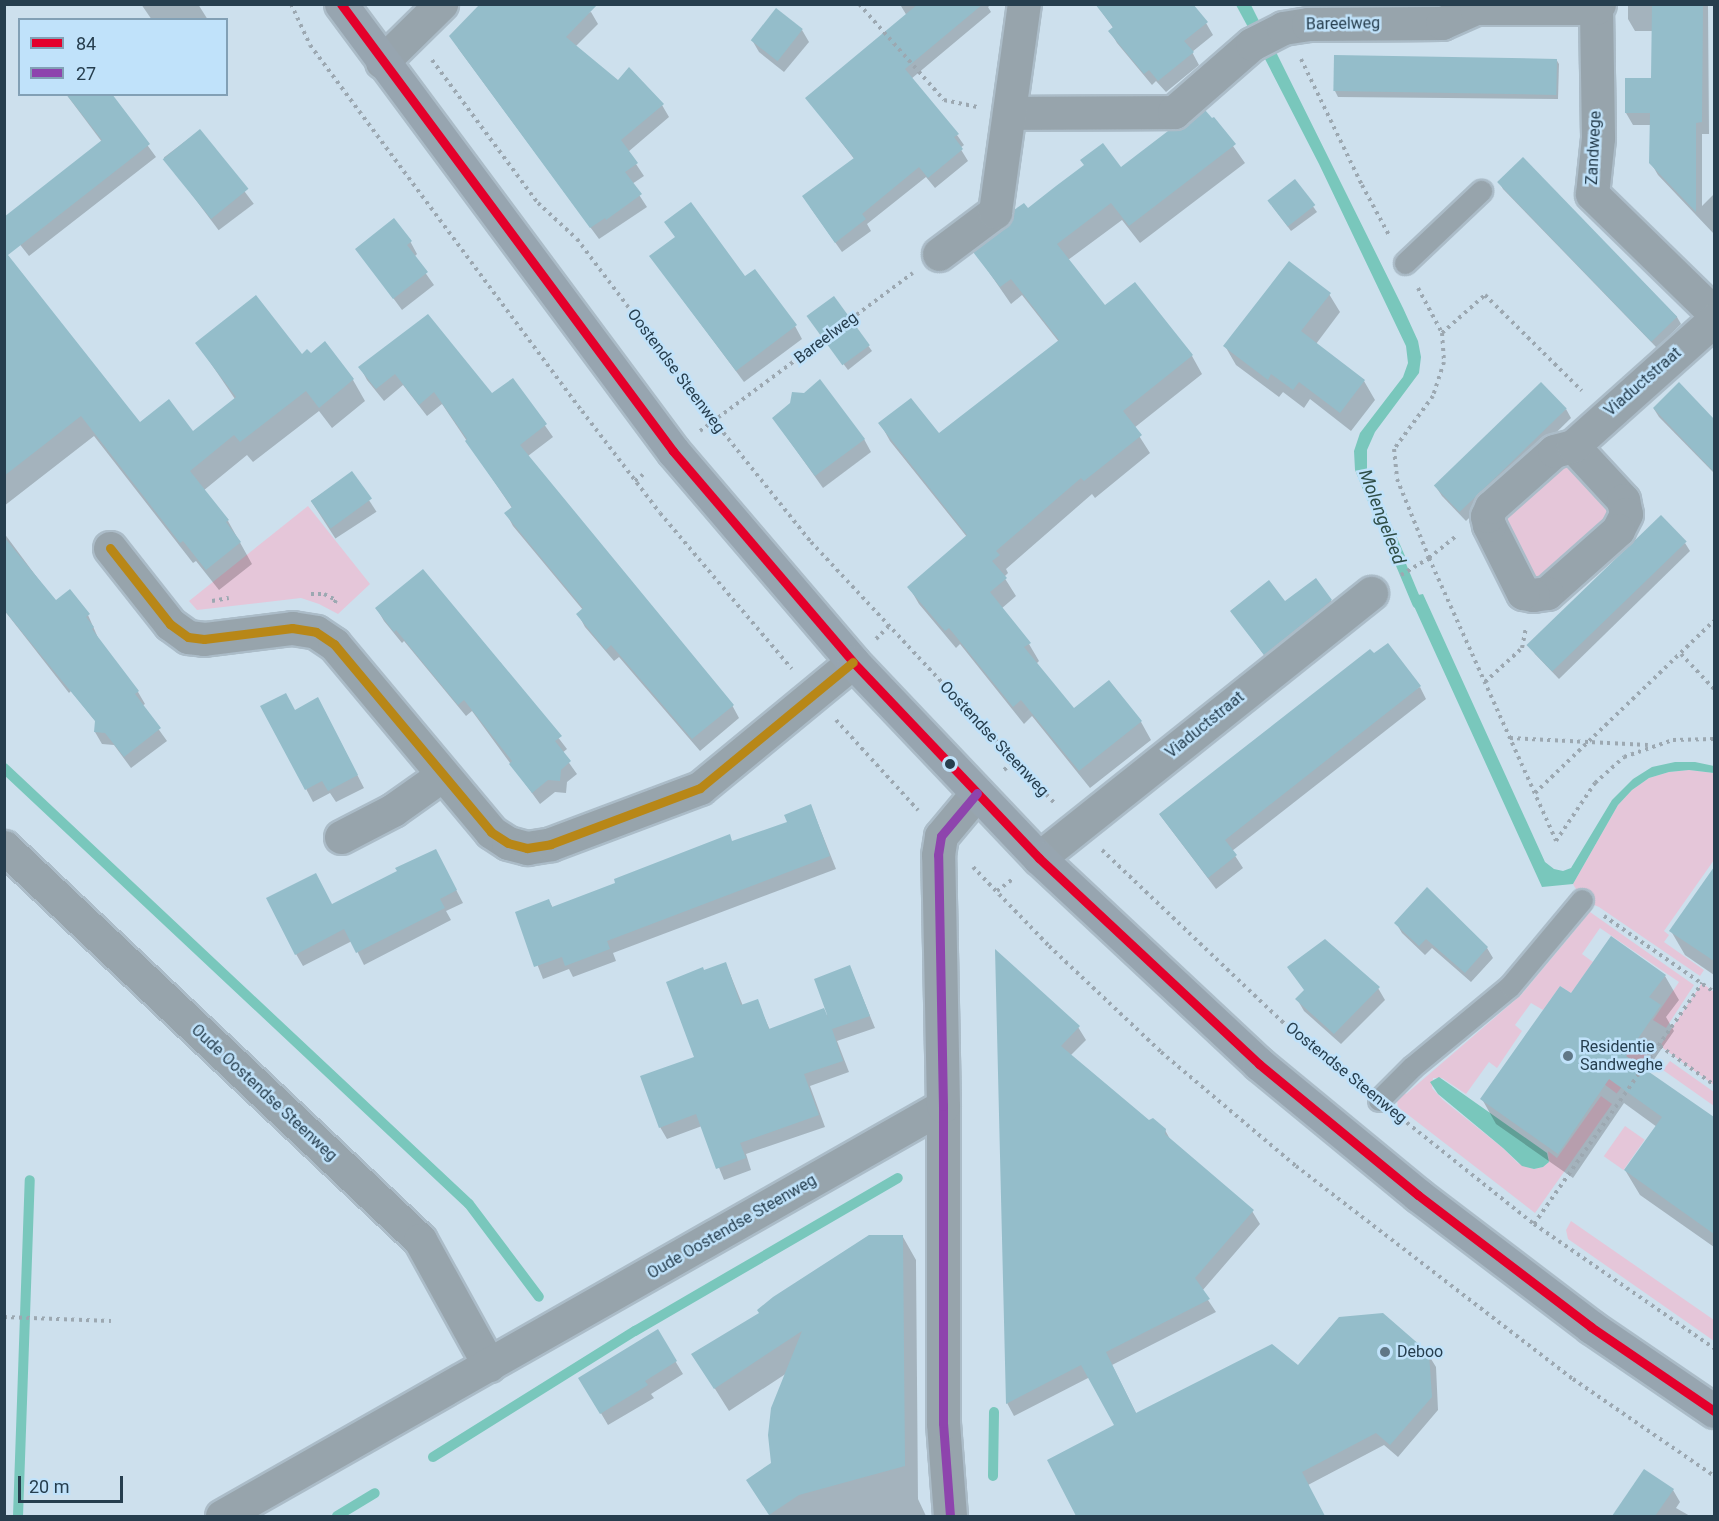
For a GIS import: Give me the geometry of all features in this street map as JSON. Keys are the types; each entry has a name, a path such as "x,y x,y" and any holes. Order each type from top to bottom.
{"main road":[{"path":"341,4 673,452 853,662 1040,858 1259,1064 1418,1195 1591,1327 1714,1411"}],"street":[{"path":"382,62 441,4"},
{"path":"939,254 995,212 1024,4"},
{"name":"Bareelweg","path":"1009,113 1174,111 1252,44 1283,28 1308,24 1442,23 1476,9 1597,6"},
{"name":"Zandwege","path":"1597,6 1598,138 1592,194 1714,313"},
{"name":"Viaductstraat","path":"1533,595 1523,593 1487,516 1491,507 1554,451 1573,446 1714,320"},
{"path":"1533,595 1547,593 1618,530 1626,514 1623,500 1573,446"},
{"path":"110,548 170,624 188,637 204,639 292,628 316,632 334,644 441,776 491,832 508,843 527,848 551,844 700,788 853,662"},
{"name":"Viaductstraat","path":"1040,858 1371,593"},
{"path":"340,837 393,810 441,776"},
{"path":"950,1516 943,1423 944,1106 938,855 941,836 977,793"},
{"name":"Oude Oostendse Steenweg","path":"4,847 420,1240 489,1365"},
{"name":"Oude Oostendse Steenweg","path":"222,1516 944,1106"}],"lane":[{"path":"1405,263 1481,191"},
{"path":"1379,1100 1412,1067 1510,986 1582,900"}],"path":[{"path":"291,4 310,45 635,481"},
{"path":"859,4 944,100 1009,113"},
{"path":"1283,28 1442,333 1444,362 1440,380 1433,396 1394,449 1394,465 1429,558 1556,841 1608,768 1624,757 1652,745 1683,739 1714,738"},
{"name":"Oostendse Steenweg","path":"413,32 538,203 577,239 714,421 811,542 1078,828 1296,1035 1534,1224 1714,1348"},
{"name":"Bareelweg","path":"714,421 939,254"},
{"path":"1442,333 1485,295 1606,415"},
{"path":"1485,682 1522,648 1533,595"},
{"path":"1535,793 1714,621"},
{"path":"1681,654 1714,689"},
{"path":"1510,738 1652,745"},
{"path":"1582,900 1714,992"},
{"path":"1534,1224 1702,983"},
{"path":"1660,1046 1714,1085"},
{"path":"4,1317 111,1321"}],"shaded area":[{"path":"1562,465 1574,466 1608,500 1609,515 1545,579 1533,579 1504,521 1509,512"},
{"path":"308,506 370,584 338,614 301,598 197,610 189,601"},
{"path":"1689,770 1714,773 1714,860 1664,931 1669,935 1664,942 1704,970 1700,976 1599,907 1582,900 1573,884 1618,805 1632,790 1649,778 1669,772"},
{"path":"1590,912 1694,985 1666,1028 1653,1020 1679,982 1600,928 1582,954 1593,962 1571,993 1560,986 1543,1010 1531,1003 1515,1025 1522,1031 1497,1068 1489,1062 1466,1094 1442,1078 1433,1078 1432,1088 1443,1100 1503,1148 1518,1163 1534,1169 1543,1167 1549,1162 1548,1151 1557,1158 1601,1096 1612,1104 1535,1213 1398,1107 1396,1095 1400,1090 1406,1094 1521,995"},
{"path":"1702,983 1714,992 1714,1085 1660,1046"},
{"path":"1639,1039 1651,1048 1617,1094 1605,1085"},
{"path":"1670,1061 1714,1092 1714,1106 1663,1070"},
{"path":"1625,1126 1645,1140 1623,1170 1604,1156"},
{"path":"1571,1221 1714,1320 1714,1341 1568,1239 1566,1230"}],"water":[{"path":"1236,5 1251,5 1260,23 1249,29"},
{"path":"1276,52 1418,341 1421,357 1419,373 1375,432 1367,450 1367,469 1405,556 1393,562 1355,470 1354,451 1360,433 1403,377 1408,363 1406,346 1319,164 1264,57"},
{"path":"1415,589 1418,595 1423,594 1545,862 1554,869 1563,871 1571,868 1612,800 1633,779 1652,767 1675,762 1695,762 1714,766 1714,773 1689,770 1669,772 1649,778 1632,790 1618,805 1573,884 1542,887 1408,593"},
{"path":"1439,1077 1547,1153 1549,1162 1543,1167 1534,1169 1522,1166 1438,1094 1430,1082"}],"building":[{"path":"480,4 598,4 566,37 618,80 629,67 664,104 621,140 638,163 625,172 642,194 606,220 605,218 590,228 449,36"},
{"path":"918,4 983,4 905,69 959,134 954,137 963,149 928,178 919,167 862,214 866,219 835,243 802,196 854,158 805,98"},
{"path":"1095,4 1193,4 1208,22 1184,41 1194,52 1158,81 1149,70 1144,74 1108,31 1113,27"},
{"path":"1652,4 1703,4 1702,122 1696,123 1696,212 1649,163 1650,113 1625,113 1625,78 1651,78"},
{"path":"776,8 803,29 778,61 751,40"},
{"path":"1334,55 1557,59 1556,95 1333,91"},
{"path":"68,96 114,96 150,144 8,255 140,422 169,399 193,431 236,397 195,343 256,295 302,354 307,349 311,353 325,341 354,379 319,408 306,391 240,442 234,435 190,471 229,520 226,522 241,542 206,570 183,541 180,543 81,416 4,476 4,217 102,140"},
{"path":"1205,110 1212,118 1214,117 1236,144 1129,226 1111,203 1057,244 1105,305 1135,282 1193,355 1123,411 1142,435 1084,481 1081,478 996,551 1000,555 992,561 1007,578 990,592 1031,643 1024,647 1074,708 1109,680 1142,721 1079,771 1021,700 1013,707 949,628 945,631 907,587 967,535 878,423 911,398 939,433 1059,340 1011,279 1000,287 973,252 1007,227 1014,210 1024,203 1028,208 1084,165 1080,160 1103,143 1121,167 1168,131 1186,127"},
{"path":"200,129 248,189 211,219 163,159"},
{"path":"1523,157 1677,317 1651,342 1497,182"},
{"path":"1295,179 1315,205 1288,227 1267,201"},
{"path":"691,202 745,276 755,269 797,325 736,371 649,256 675,237 664,222"},
{"path":"394,218 412,241 407,245 428,272 393,299 355,249"},
{"path":"1289,261 1331,293 1301,331 1365,380 1340,413 1299,382 1293,390 1271,374 1268,380 1223,346"},
{"path":"834,296 870,345 842,365 806,316"},
{"path":"428,314 492,393 513,378 547,424 520,445 734,705 692,739 611,645 606,650 576,614 583,608 504,513 512,507 465,441 467,439 434,392 419,405 395,374 376,389 358,367"},
{"path":"820,379 865,439 815,476 772,418 790,403 792,392 804,393"},
{"path":"1541,382 1567,409 1460,512 1434,486"},
{"path":"1679,382 1714,419 1714,472 1653,408"},
{"path":"352,471 372,499 331,528 311,501"},
{"path":"1661,515 1687,542 1552,672 1526,645"},
{"path":"4,537 56,600 70,589 90,614 86,617 94,627 92,629 139,691 135,694 161,728 124,757 105,733 94,732 95,721 4,610"},
{"path":"423,569 562,736 555,741 571,761 561,770 560,781 548,780 532,793 509,764 512,761 464,700 458,705 375,608"},
{"path":"1316,578 1332,600 1264,655 1230,611 1269,580 1285,601"},
{"path":"1388,643 1421,686 1225,840 1237,855 1208,878 1159,814 1370,649 1374,653"},
{"path":"286,693 295,710 318,697 358,775 328,791 322,781 305,790 260,706"},
{"path":"811,804 830,856 607,941 610,949 565,966 562,957 534,967 515,912 549,899 552,907 615,883 614,879 730,834 732,841 787,822 784,815"},
{"path":"436,849 457,890 440,899 445,908 356,953 344,929 295,955 266,898 316,873 332,904 397,871 395,868"},
{"path":"1714,867 1714,961 1669,931"},
{"path":"1427,887 1488,947 1465,973 1426,939 1419,946 1394,923"},
{"name":"Residentie Sandweghe","path":"1611,936 1666,975 1649,997 1661,1005 1626,1056 1714,1117 1714,1234 1624,1170 1662,1117 1609,1079 1558,1154 1480,1099 1560,986 1571,993"},
{"path":"1325,939 1380,987 1334,1034 1295,999 1304,990 1287,967"},
{"path":"995,949 1080,1026 1061,1046 1149,1120 1153,1118 1166,1129 1165,1134 1254,1210 1195,1278 1210,1299 1106,1352 1136,1413 1272,1344 1298,1365 1339,1317 1383,1313 1429,1353 1432,1397 1390,1445 1376,1433 1302,1472 1325,1516 1076,1516 1047,1460 1114,1425 1081,1365 1006,1404"},
{"path":"726,962 741,1005 758,999 769,1029 824,1008 829,1020 814,979 850,965 870,1016 832,1029 843,1061 804,1074 819,1115 740,1143 746,1158 716,1169 696,1114 659,1128 640,1076 694,1057 666,982 703,967 704,970"},
{"path":"869,1235 903,1235 905,1466 799,1495 769,1515 746,1480 771,1463 768,1435 771,1408 802,1331 714,1389 691,1354 759,1313 757,1310 773,1297"},
{"path":"658,1329 677,1361 645,1381 648,1385 600,1414 578,1378"},
{"path":"1644,1469 1674,1489 1655,1516 1612,1516"}],"waterway":[{"name":"Molengeleed","path":"1394,548 1417,603"},
{"path":"4,768 469,1204 539,1297"},
{"path":"433,1457 635,1331 898,1178"},
{"path":"18,1516 30,1180"},
{"name":"Molengeleed","path":"993,1476 994,1412"},
{"path":"337,1516 375,1493"}],"transit line":[{"name":"84","path":"341,4 673,451 853,662 1039,858 1259,1064 1418,1195 1591,1327 1714,1411"},
{"path":"110,548 170,624 188,637 204,639 292,628 316,632 334,644 491,832 508,843 527,848 551,844 700,788 853,662"},
{"name":"27","path":"950,1516 943,1423 943,1106 938,855 941,836 977,793"}],"place":[{"name":"Residentie Sandweghe","path":"1568,1056"},
{"name":"Deboo","path":"1385,1352"}]}
